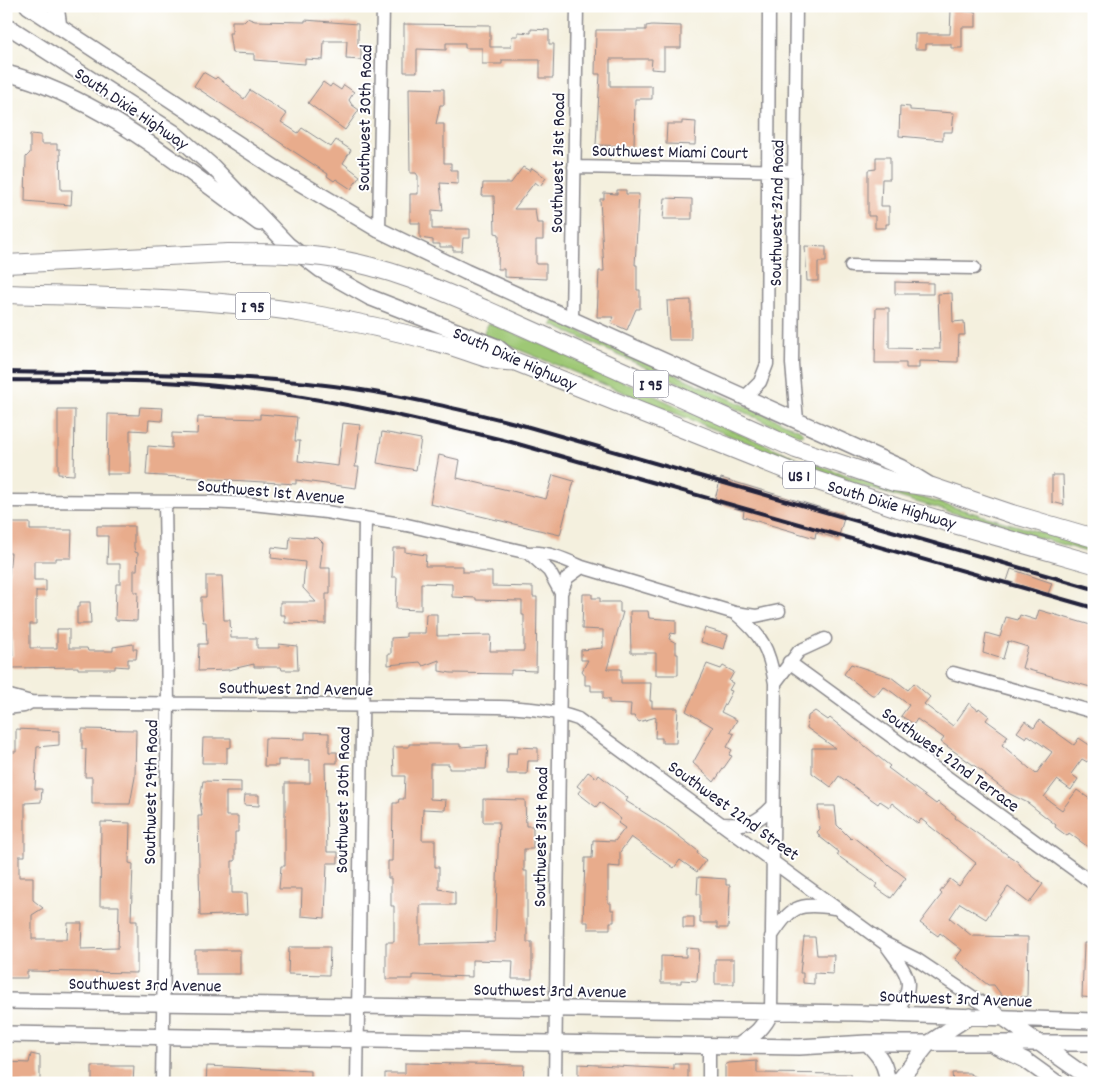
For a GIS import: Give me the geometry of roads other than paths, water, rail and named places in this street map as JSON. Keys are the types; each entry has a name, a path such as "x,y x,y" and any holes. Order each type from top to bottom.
{"highway":[{"name":"I 95","path":"6,264 228,253 292,254 360,264 411,279 484,309 796,448 894,482 932,487"},
{"name":"I 95","path":"6,294 171,298 246,305 355,322 451,346 503,362 514,361"},
{"name":"South Dixie Highway","path":"514,361 812,479 898,508 1094,564"},
{"name":"South Dixie Highway","path":"932,487 1012,514 1094,538"}],"main road":[{"name":"South Dixie Highway","path":"28,6 275,168 379,230 572,320 900,467 932,487"},
{"path":"56,6 59,26"},
{"name":"South Dixie Highway","path":"6,25 173,132 220,174 281,238 307,261 354,290 497,347 514,361"},
{"path":"6,73 44,85 94,108 281,238"},
{"name":"Southwest 3rd Avenue","path":"6,1002 893,1014 1094,1021"},
{"path":"740,1045 758,1032 767,1022 771,1012"},
{"path":"897,1083 929,1042 972,1016"},
{"name":"Southwest 22nd Street","path":"1004,1018 1094,1082"},
{"path":"6,1034 799,1047 929,1042 1094,1043"},
{"path":"867,1043 880,1056 887,1071 887,1083"},
{"path":"988,1043 1025,1060 1057,1083"}],"street":[{"name":"Southwest 30th Road","path":"379,230 383,6"},
{"name":"Southwest 31st Road","path":"572,320 577,6"},
{"name":"Southwest 32nd Road","path":"745,397 760,382 766,364 769,6"},
{"name":"Southwest 32nd Road","path":"796,6 792,364 797,420"},
{"name":"Southwest Miami Court","path":"574,167 794,170"},
{"path":"851,266 974,268"},
{"name":"Southwest 1st Avenue","path":"6,500 252,504 365,518 529,554 538,552 735,613 756,616 779,611"},
{"name":"Southwest 29th Road","path":"162,1083 168,703 165,502"},
{"name":"Southwest 30th Road","path":"357,1083 365,518"},
{"name":"Southwest 1st Avenue","path":"529,554 549,571 561,592"},
{"path":"561,592 567,578 582,567"},
{"name":"Southwest 31st Road","path":"554,1083 561,592"},
{"name":"Southwest 1st Avenue","path":"735,613 759,635 771,661 775,683"},
{"path":"771,1012 771,861 775,683 799,651 825,639"},
{"name":"Southwest 22nd Terrace","path":"789,662 1094,884"},
{"path":"953,673 1094,712"},
{"name":"Southwest 2nd Avenue","path":"6,695 31,702 507,707 559,714"},
{"name":"Southwest 2nd Avenue","path":"6,708 24,706 31,702"},
{"name":"Southwest 22nd Street","path":"559,714 578,720 884,944 916,958 1004,1018"},
{"path":"720,824 748,824 756,822 772,807"},
{"path":"771,938 783,920 795,909 813,905 836,908"},
{"name":"Southwest 22nd Street","path":"884,944 903,969 909,983 906,997 893,1014"},
{"path":"709,1083 710,1045"}],"railway":[{"path":"6,372 181,375 268,379 375,392 515,423 1094,589"},
{"path":"6,380 132,381 207,385 284,394 398,415 511,442 1094,608"}]}
